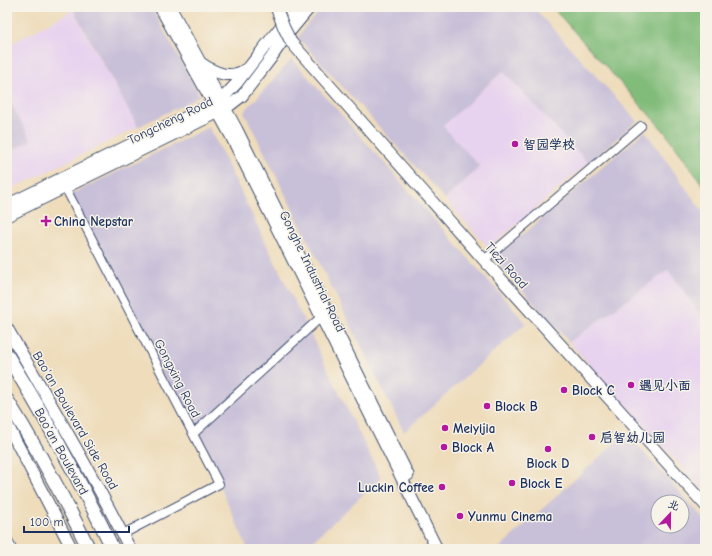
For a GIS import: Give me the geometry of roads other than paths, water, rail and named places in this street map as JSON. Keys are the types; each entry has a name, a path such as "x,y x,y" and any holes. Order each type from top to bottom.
{"main road":[{"name":"Bao'an Boulevard","path":"7,355 79,481 113,549"},
{"name":"Bao'an Boulevard","path":"7,400 31,440 89,549"}],"street":[{"name":"Gonghe Industrial Road","path":"160,7 219,106 445,549"},
{"name":"Gonghe Industrial Road","path":"170,7 200,63 219,106 321,317 437,549"},
{"name":"Tiezi Road","path":"276,7 291,42 484,260 705,505"},
{"name":"Tongcheng Road","path":"7,216 219,106 296,7"},
{"name":"Tongcheng Road","path":"7,206 242,96 286,36 310,7"},
{"path":"200,63 217,73 225,75 233,75 242,72 249,66"},
{"path":"484,260 641,126"},
{"name":"Gongxing Road","path":"65,187 219,484 122,534"},
{"path":"193,434 321,317"},
{"name":"Bao'an Boulevard Side Road","path":"7,328 73,442 130,549"},
{"path":"7,424 72,549"},
{"path":"7,538 12,549"}],"place":[{"name":"智园学校","path":"515,144"},
{"name":"China Nepstar","path":"46,221"},
{"name":"遇见小面","path":"631,385"},
{"name":"Block C","path":"564,390"},
{"name":"Block B","path":"487,406"},
{"name":"Meiyijia","path":"445,428"},
{"name":"启智幼儿园","path":"592,437"},
{"name":"Block A","path":"444,447"},
{"name":"Block D","path":"548,449"},
{"name":"Block E","path":"512,483"},
{"name":"Luckin Coffee","path":"442,487"},
{"name":"Yunmu Cinema","path":"460,516"}]}
